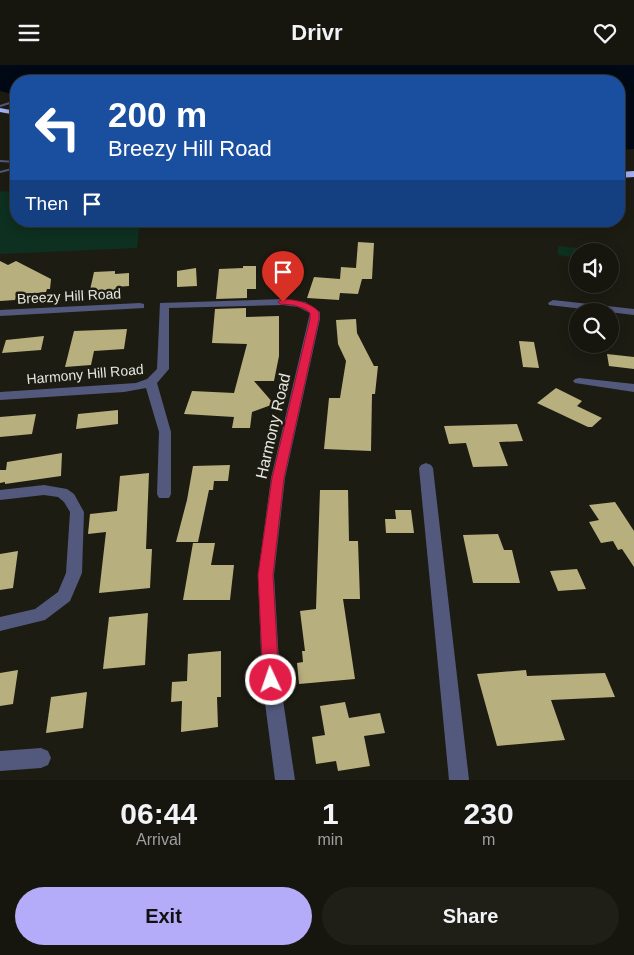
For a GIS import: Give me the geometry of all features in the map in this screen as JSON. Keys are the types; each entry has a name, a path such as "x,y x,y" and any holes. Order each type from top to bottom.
{"street":[{"name":"Harmony Road","path":"164,305 294,303 308,307 315,312 315,319 278,478 266,575 271,680 285,780"},
{"path":"552,303 634,312"},
{"name":"Harmony Hill Road","path":"0,396 124,388 151,383 163,369 164,305"},
{"name":"Breezy Hill Road","path":"0,313 140,306"},
{"path":"579,381 634,388"},
{"path":"151,383 165,431 164,494"},
{"path":"426,468 458,780"},
{"path":"0,495 44,489 62,493 69,499 77,512 74,573 64,596 39,615 0,624"},
{"path":"0,761 41,758"}],"lane":[{"path":"0,101 9,103 0,106"}],"green space":[{"path":"0,191 10,192 10,227 139,227 137,248 0,254"},
{"path":"558,246 569,247 569,257 558,255"}],"shaded area":[{"path":"0,65 634,65 634,149 625,150 625,75 10,75 10,94 0,91"}],"building":[{"path":"358,242 374,243 372,279 362,279 358,294 340,293 339,300 307,298 314,277 340,279 341,267 356,268"},
{"path":"0,261 8,265 16,261 51,279 50,289 47,289 46,292 17,295 15,300 0,301"},
{"path":"243,266 256,266 256,289 247,289 247,298 216,299 219,269 243,268"},
{"path":"196,268 197,286 177,287 177,271"},
{"path":"115,271 115,274 129,273 129,286 96,292 97,289 90,290 94,272"},
{"path":"246,308 246,317 279,316 279,356 274,381 254,381 274,404 252,412 250,428 232,428 234,417 184,414 192,391 234,393 247,344 212,343 215,309"},
{"path":"356,319 357,333 374,366 378,366 375,394 372,394 371,451 324,449 329,398 340,398 346,361 338,344 336,320"},
{"path":"127,329 124,349 94,351 91,365 65,367 74,331"},
{"path":"44,336 41,350 2,353 6,340"},
{"path":"519,341 534,342 539,368 523,367"},
{"path":"607,354 634,357 634,369 609,366"},
{"path":"556,388 582,401 577,406 602,418 592,427 588,427 537,403"},
{"path":"118,410 118,424 76,429 78,414"},
{"path":"36,414 32,434 0,437 0,417"},
{"path":"517,424 523,441 499,442 508,466 473,467 466,443 449,444 444,426"},
{"path":"62,453 61,476 5,484 5,482 0,483 0,470 6,470 7,462"},
{"path":"230,465 228,481 214,481 213,490 209,490 198,542 176,542 187,500 193,466"},
{"path":"149,473 146,549 152,549 150,588 99,593 106,532 88,534 90,514 117,511 120,476"},
{"path":"320,490 348,490 349,541 358,541 360,599 343,599 355,679 299,684 297,663 303,662 302,651 305,651 300,611 316,609"},
{"path":"615,502 634,531 634,567 622,549 618,550 613,541 601,543 589,522 599,520 589,505"},
{"path":"395,510 411,510 414,533 386,533 385,519 396,519"},
{"path":"498,534 504,550 512,550 520,583 473,583 463,535"},
{"path":"193,543 215,543 211,565 234,565 230,600 183,600"},
{"path":"18,551 13,588 0,590 0,554"},
{"path":"577,569 586,589 558,591 550,571"},
{"path":"148,613 145,665 103,669 109,617"},
{"path":"221,651 221,697 217,697 218,727 181,732 182,701 171,702 172,682 187,681 188,654"},
{"path":"18,670 13,704 0,706 0,673"},
{"path":"526,670 527,676 605,673 615,697 551,700 565,740 497,746 477,674"},
{"path":"87,692 83,728 46,733 51,697"},
{"path":"345,702 349,718 380,713 385,733 364,736 370,766 338,771 336,761 316,764 312,737 325,735 320,706"}],"route":[{"path":"271,680 266,575 278,478 315,319 315,312 308,307 283,302"}]}
